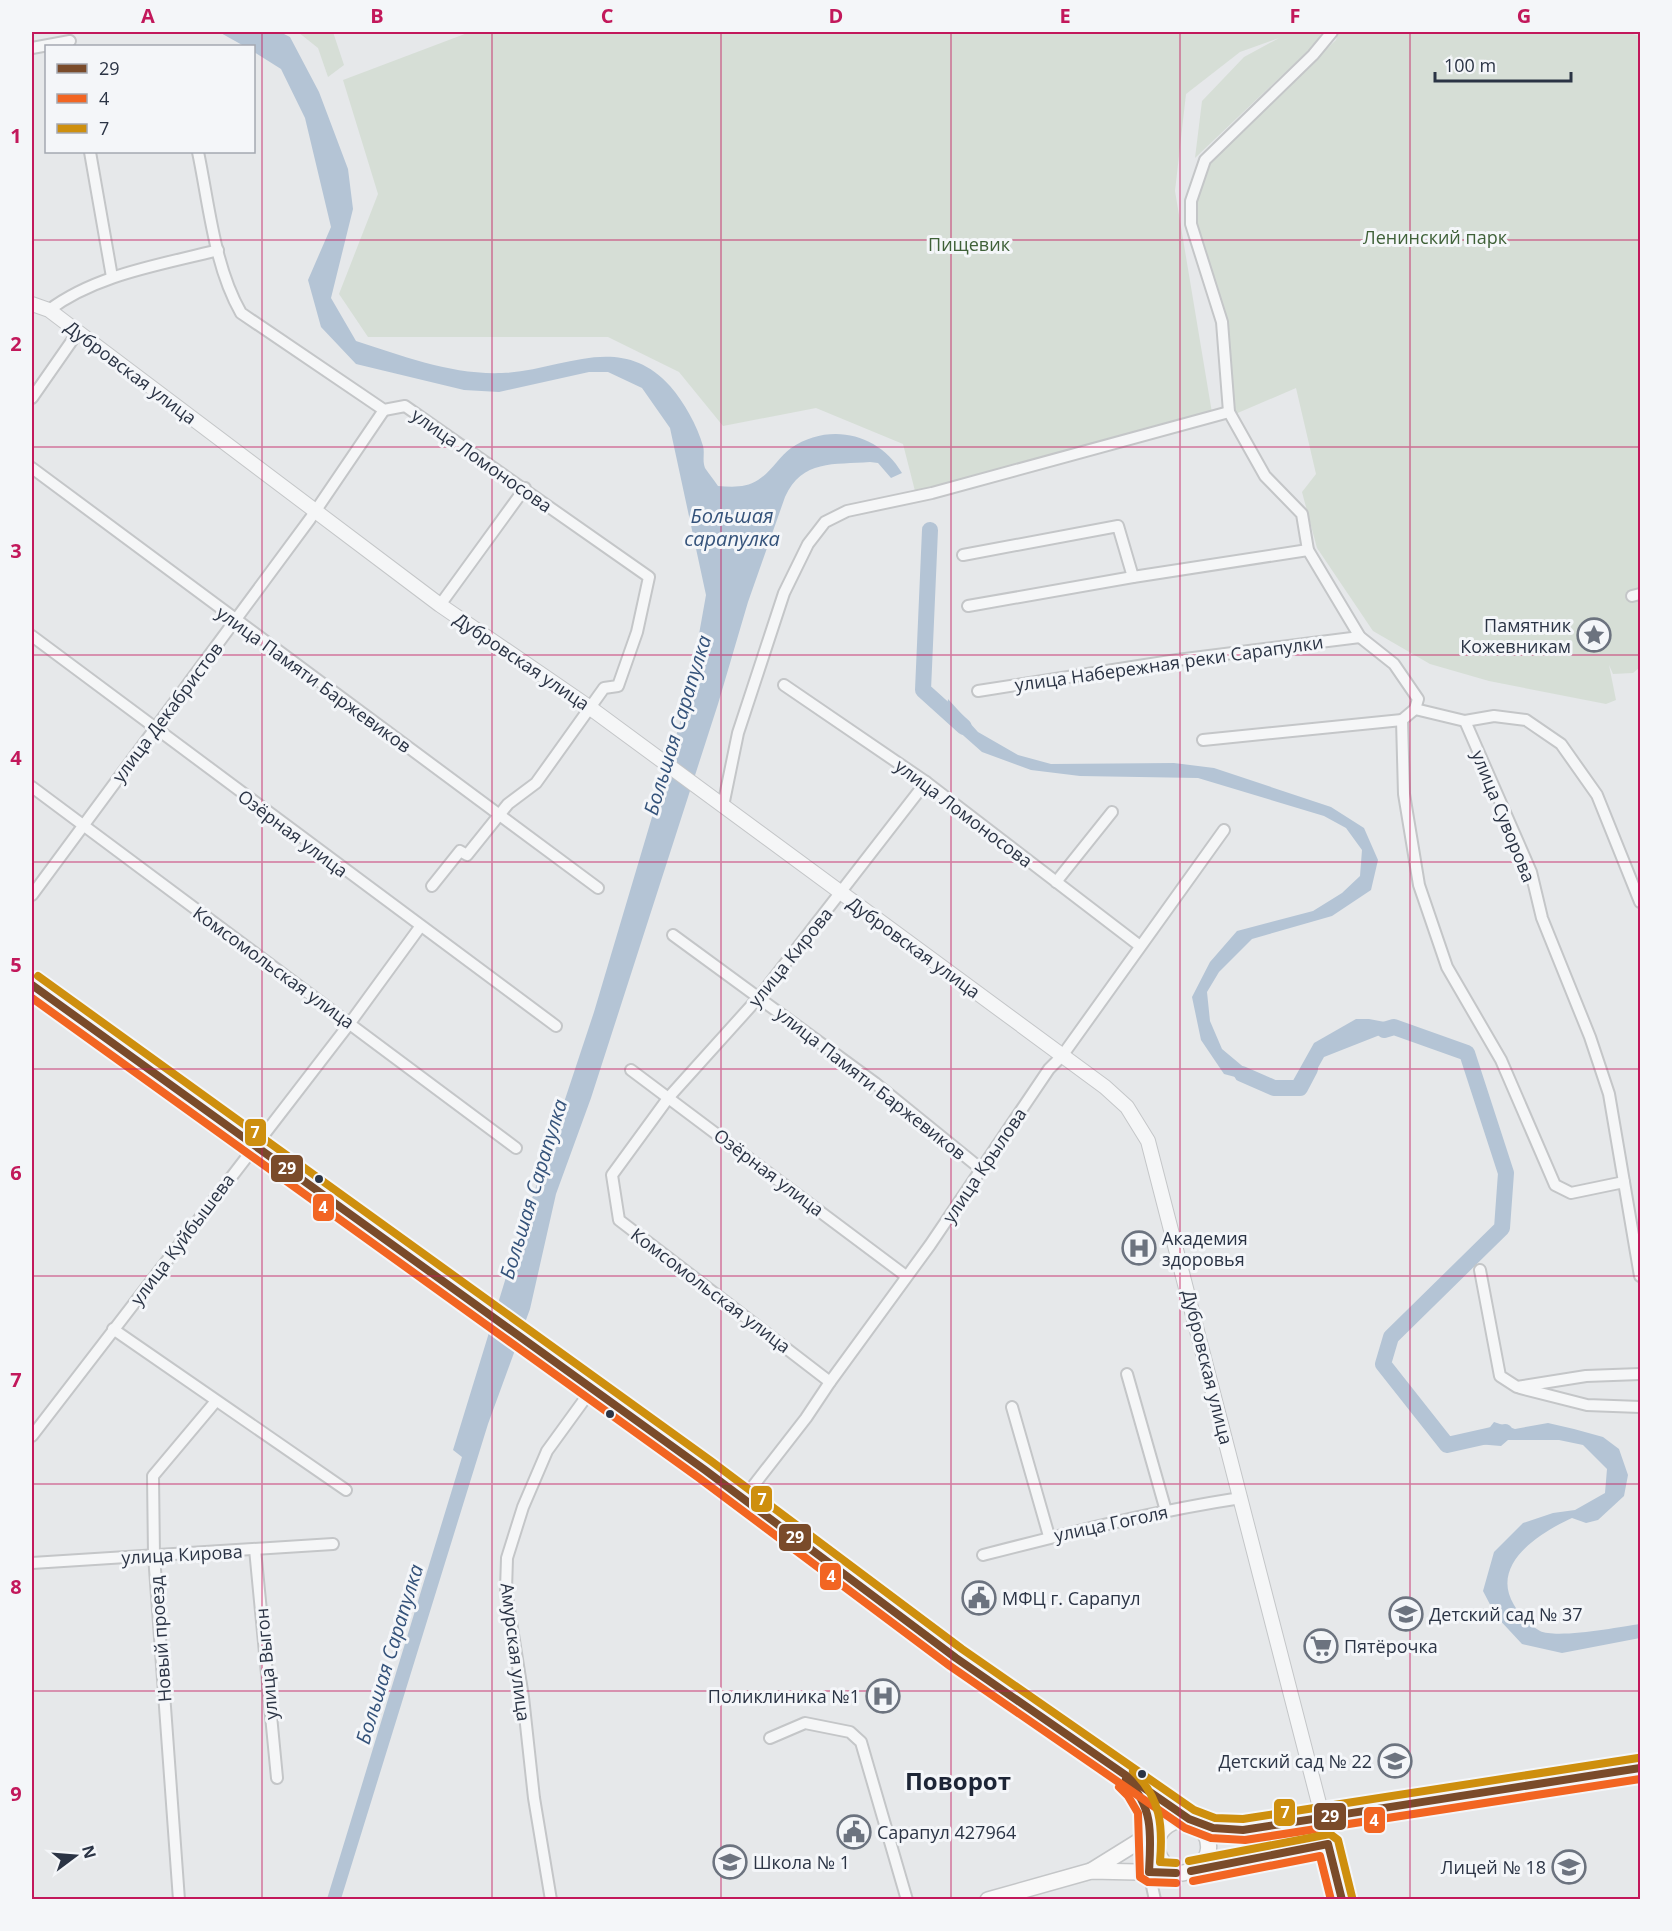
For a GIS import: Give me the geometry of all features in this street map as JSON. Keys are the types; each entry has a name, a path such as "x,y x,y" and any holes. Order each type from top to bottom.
{"main road":[{"path":"32,985 458,1291 948,1652 1192,1821 1206,1833 1209,1848 1204,1862 1183,1872 1164,1865 1157,1851 1158,1837 1167,1825"},
{"path":"1101,1758 1135,1786 1147,1801 1151,1834 1149,1872"},
{"path":"1091,1871 1167,1825 1192,1821 1213,1828 1243,1830 1641,1768"},
{"name":"Дубровская улица","path":"1323,1819 1342,1899"},
{"path":"988,1899 1091,1871 1183,1872 1328,1844"}],"street":[{"path":"1203,740 1402,720 1415,709 1418,699 1394,664 1360,637 1308,550 1302,514 1265,476 1228,412 1222,322 1191,224 1191,201 1205,160 1313,55 1332,32"},
{"path":"46,45 70,40"},
{"path":"90,153 112,278"},
{"name":"улица Ломоносова","path":"198,153 218,250 232,298 241,313 384,410 405,406 650,577 637,632 618,686 604,688 589,707"},
{"path":"38,306 112,278 218,250"},
{"name":"Дубровская улица","path":"38,306 78,332 440,605 589,707 1105,1087 1127,1107 1148,1141 1323,1819"},
{"path":"32,398 78,332"},
{"name":"улица Декабристов","path":"32,895 316,511 384,410"},
{"path":"718,803 738,733 784,593 807,544 825,522 847,511 932,493 1228,412"},
{"name":"улица Памяти Баржевиков","path":"32,468 235,621 598,888"},
{"path":"440,605 525,488"},
{"path":"963,555 1118,526 1133,577"},
{"path":"969,606 1133,577 1308,550"},
{"name":"Озёрная улица","path":"32,636 556,1026"},
{"name":"улица Набережная реки Сарапулки","path":"978,692 1133,667 1360,637"},
{"name":"улица Ломоносова","path":"784,685 926,782 1140,946"},
{"path":"432,886 460,850 467,855 508,804 536,783 589,707"},
{"path":"1415,709 1465,721 1494,716 1526,720 1561,744 1597,795 1641,902"},
{"path":"1402,720 1404,794 1417,874 1447,967 1501,1060 1555,1185 1571,1193 1624,1182 1640,1275"},
{"name":"улица Суворова","path":"1465,721 1531,872 1542,918 1590,1038 1609,1094 1624,1182"},
{"name":"улица Кирова","path":"669,1097 760,996 926,782"},
{"name":"Комсомольская улица","path":"32,787 516,1148"},
{"path":"1056,882 1112,812"},
{"name":"улица Крылова","path":"743,1499 806,1418 1049,1069 1062,1056 1224,830"},
{"name":"улица Куйбышева","path":"32,1436 350,1023 420,927"},
{"name":"улица Памяти Баржевиков","path":"673,935 760,996 875,1083 981,1168"},
{"name":"Озёрная улица","path":"631,1070 906,1276"},
{"name":"Комсомольская улица","path":"669,1097 612,1175 619,1220 830,1382"},
{"path":"1480,1270 1500,1376 1516,1387 1587,1405 1641,1407"},
{"path":"113,1329 346,1490"},
{"path":"1127,1374 1166,1510"},
{"path":"1516,1387 1586,1376 1641,1374"},
{"name":"Амурская улица","path":"551,1899 534,1797 523,1697 506,1590 507,1558 523,1507 548,1451 592,1389"},
{"name":"Новый проезд","path":"179,1899 154,1555 153,1476 216,1401"},
{"path":"1012,1407 1049,1536"},
{"name":"улица Гоголя","path":"983,1555 1049,1536 1166,1510 1241,1498"},
{"name":"улица Кирова","path":"32,1563 333,1544"},
{"name":"улица Выгон","path":"255,1549 277,1779"},
{"path":"770,1738 805,1723 850,1732 861,1742 907,1899"},
{"path":"1149,1872 1155,1899"}],"green space":[{"path":"298,32 333,32 344,65 328,77 318,48"},
{"name":"Пищевик","path":"470,32 1322,32 1315,44 1195,158 1202,101 1244,57 1279,38 1240,52 1186,94 1175,191 1213,419 915,491 903,444 816,408 723,426 679,372 608,337 368,337 339,294 378,194 343,80"},
{"name":"Ленинский парк","path":"1338,32 1624,32 1640,36 1640,667 1633,673 1613,674 1609,665 1616,700 1606,704 1489,681 1430,664 1373,631 1317,548 1302,492 1316,474 1296,388 1233,415 1226,335 1191,228 1206,163 1336,40"}],"water":[{"name":"Большая сарапулка","path":"219,32 280,32 290,37 319,92 348,169 353,209 331,298 356,341 446,368 483,373 524,371 589,358 610,357 631,360 651,369 670,386 680,399 694,422 704,449 705,468 718,486 753,483 763,477 791,448 821,435 837,434 867,441 892,459 902,473 891,478 878,463 870,462 820,466 800,476 785,497 748,602 718,704 591,1098 556,1194 530,1309 488,1424 341,1899 327,1899 462,1457 453,1450 507,1274 594,1012 688,696 706,595 670,428 642,388 608,372 589,372 499,392 464,390 356,364 321,327 308,280 331,227 305,118 281,69 255,53 255,45 242,45"},
{"path":"948,699 978,732 1018,755 1051,764 1174,763 1214,768 1331,807 1364,828 1378,860 1371,890 1332,916 1252,939 1219,972 1207,992 1210,1021 1222,1049 1265,1085 1224,1074 1201,1040 1192,997 1210,962 1237,931 1313,911 1342,893 1360,876 1362,850 1346,828 1324,816 1198,778 1080,776 1031,770 982,752 956,729 947,711"},
{"path":"1356,1019 1369,1019 1406,1026 1403,1036 1385,1033 1324,1057 1306,1089 1290,1086 1314,1043"},
{"path":"1494,1422 1515,1429 1548,1423 1603,1437 1619,1449 1628,1475 1624,1496 1598,1520 1586,1523 1572,1518 1533,1541 1513,1563 1508,1576 1508,1590 1519,1612 1540,1631 1560,1634 1640,1624 1640,1638 1562,1653 1522,1644 1496,1616 1483,1591 1494,1552 1523,1523 1553,1513 1575,1510 1605,1493 1607,1469 1583,1445 1559,1440 1508,1440 1501,1446 1477,1444"}],"waterway":[{"name":"Большая Сарапулка","path":"930,530 923,690 964,727"},
{"name":"Большая Сарапулка","path":"1384,1030 1394,1027 1467,1053 1506,1173 1502,1228 1391,1337 1383,1364 1447,1445 1505,1432"},
{"name":"Большая Сарапулка","path":"1242,1074 1274,1088 1300,1088 1310,1069"}],"transit line":[{"name":"7","path":"38,976 711,1461 962,1649 1194,1810 1215,1818 1243,1819 1638,1758"},
{"name":"29","path":"32,985 705,1470 956,1658 1189,1819 1213,1828 1243,1830 1640,1768"},
{"name":"4","path":"32,998 699,1478 950,1666 1185,1828 1211,1838 1245,1840 1640,1779"},
{"name":"7","path":"1133,1771 1155,1802 1161,1836 1160,1862 1176,1863"},
{"name":"29","path":"1126,1779 1142,1800 1149,1822 1149,1872 1176,1873"},
{"name":"4","path":"1119,1787 1128,1796 1138,1813 1140,1877 1148,1882 1176,1883"},
{"name":"7","path":"1189,1861 1330,1834 1338,1840 1352,1897"},
{"name":"29","path":"1191,1871 1328,1844 1342,1900"},
{"name":"4","path":"1193,1881 1320,1856 1331,1900"}],"place":[{"name":"Памятник Кожевникам","path":"1594,635"},
{"name":"Академия здоровья","path":"1139,1248"},
{"name":"МФЦ г. Сарапул","path":"979,1598"},
{"name":"Детский сад № 37","path":"1406,1614"},
{"name":"Пятёрочка","path":"1321,1646"},
{"name":"Поликлиника №1","path":"883,1696"},
{"name":"Детский сад № 22","path":"1395,1761"},
{"name":"Сарапул 427964","path":"854,1832"},
{"name":"Школа № 1","path":"730,1862"},
{"name":"Лицей № 18","path":"1569,1867"}],"district":[{"name":"Поворот","path":"958,1780"}]}
